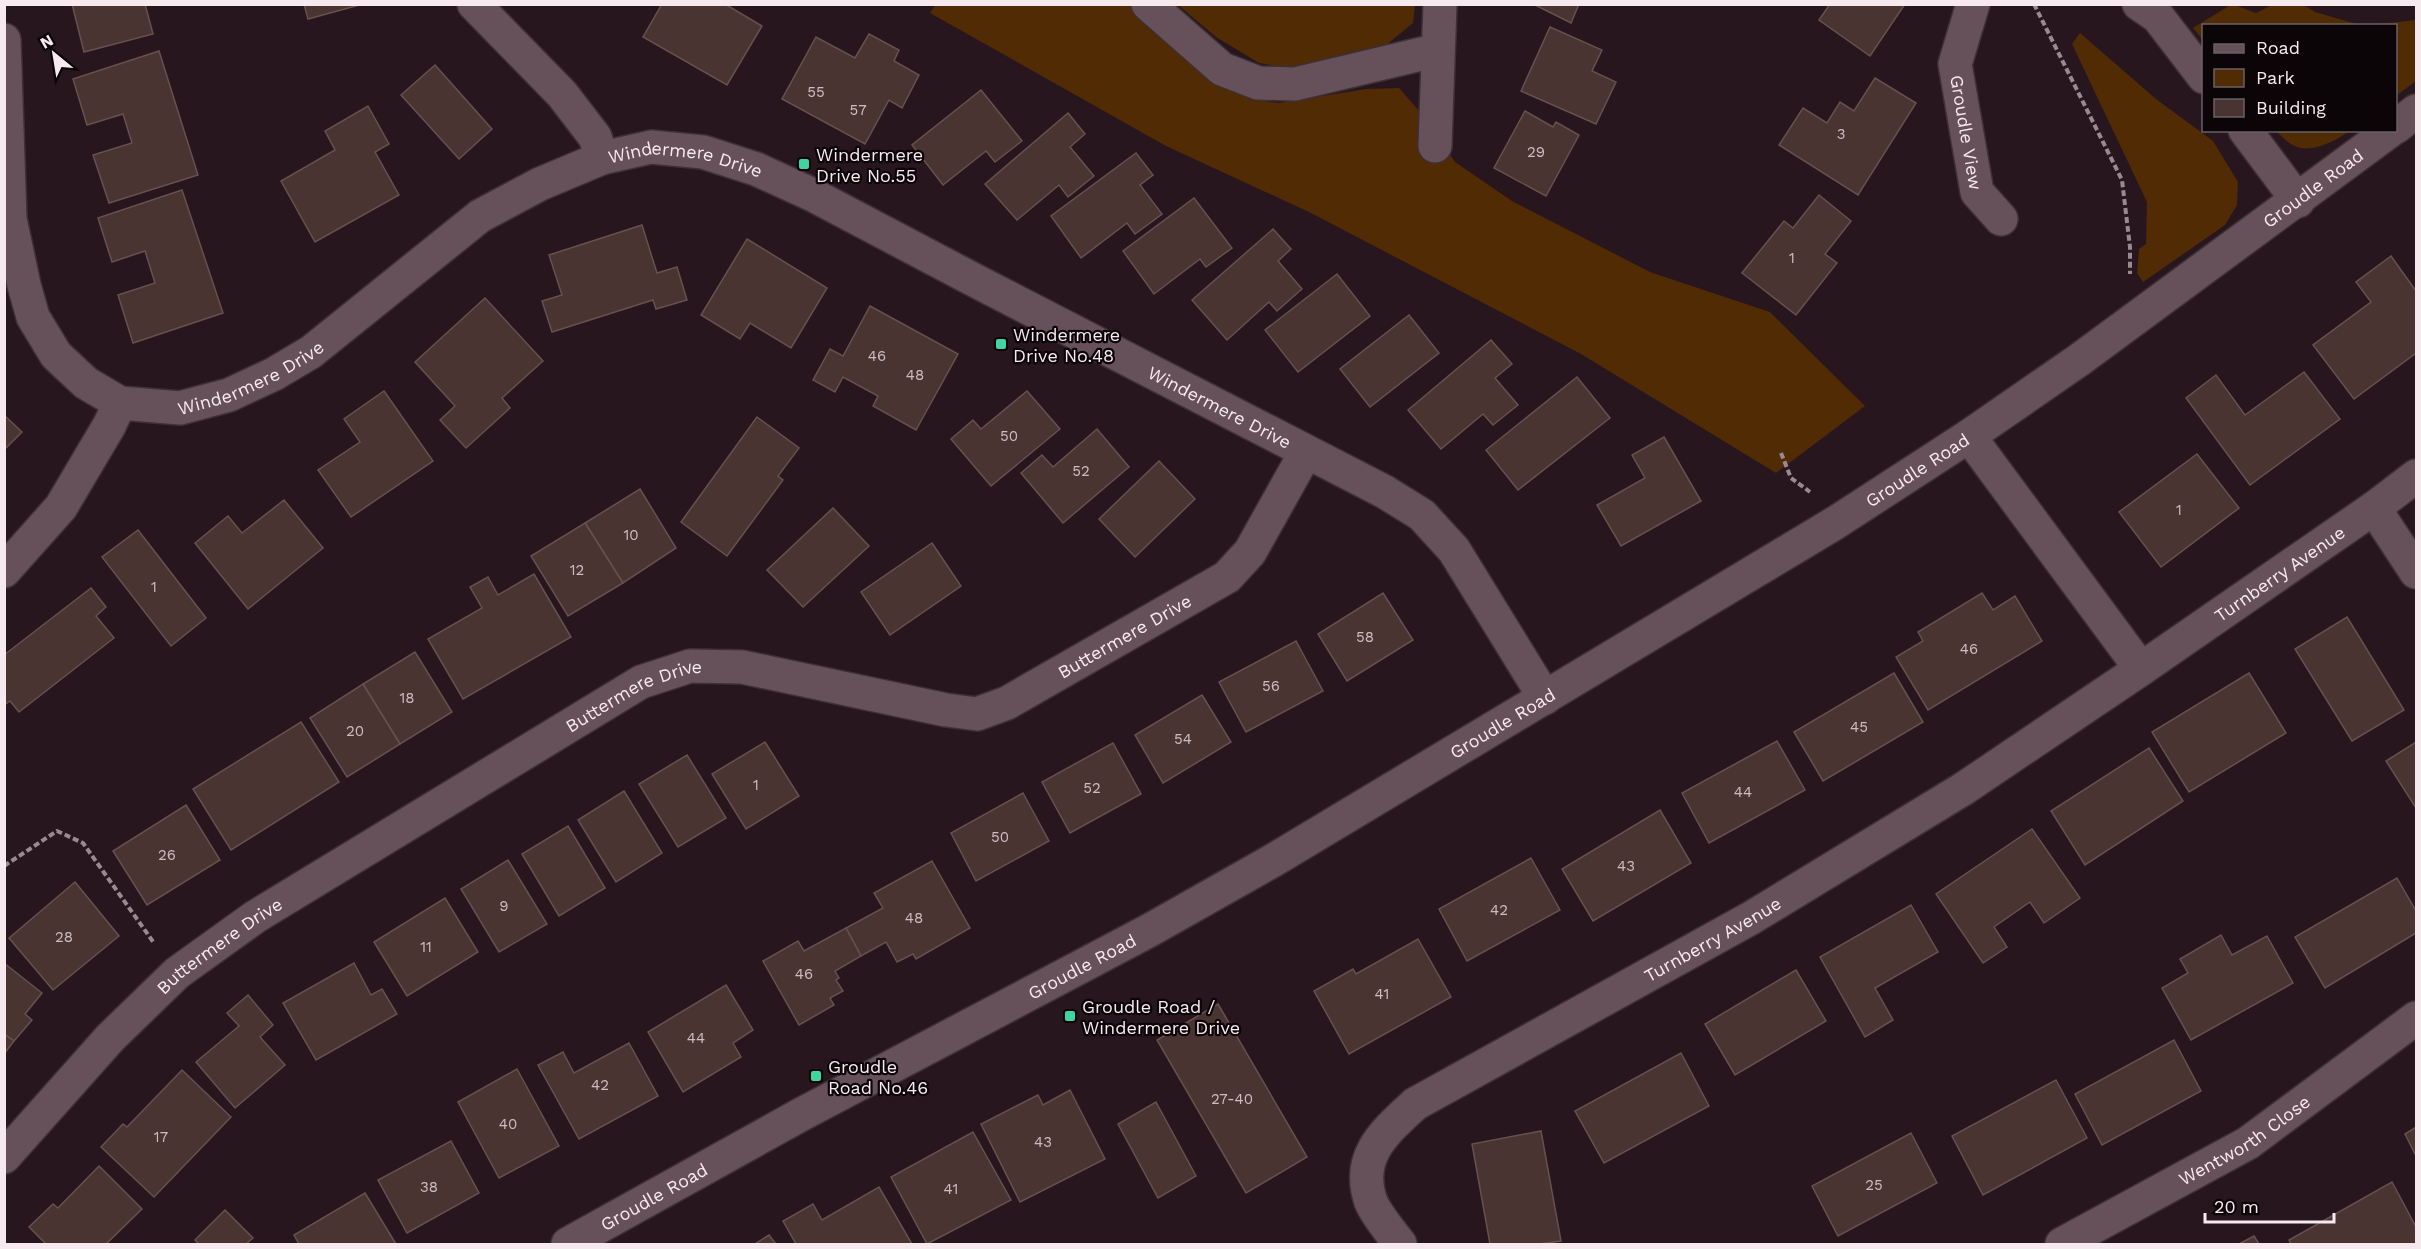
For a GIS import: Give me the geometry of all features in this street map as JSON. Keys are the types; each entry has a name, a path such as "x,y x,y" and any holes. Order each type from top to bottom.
{"street":[{"path":"474,4 562,94 595,137 602,158"},
{"path":"1148,4 1222,69 1258,84 1295,84 1438,50"},
{"path":"1435,146 1440,4"},
{"name":"Groudle View","path":"1973,4 1955,64 1977,192 2001,219"},
{"path":"2156,9 2202,73"},
{"name":"Windermere Drive","path":"4,40 10,219 33,317 56,355 86,383 120,403 180,408 229,395 274,374 311,352 480,216 540,184 602,158 651,147 703,152 756,169 813,195 1385,492 1422,515 1454,550 1545,698"},
{"path":"2397,126 2416,111"},
{"path":"2246,132 2298,201"},
{"name":"Groudle Road","path":"568,1245 802,1114 1150,930 1272,861 1835,523 1969,436 2079,360 2298,201 2388,132"},
{"path":"4,571 61,507 120,403"},
{"path":"1969,436 2141,669"},
{"name":"Buttermere Drive","path":"4,1157 110,1038 177,973 255,917 641,682 690,666 742,667 946,710 977,714 1007,703 1227,576 1250,552 1306,452"},
{"name":"Turnberry Avenue","path":"1400,1245 1372,1203 1366,1167 1382,1134 1415,1104 1751,918 1963,789 2141,669 2374,508 2416,476"},
{"path":"2374,508 2416,572"},
{"name":"Wentworth Close","path":"2062,1245 2248,1143 2416,1018"}],"path":[{"path":"2034,4 2122,180 2130,247 2129,283"},
{"path":"1781,453 1791,478 1818,498"},
{"path":"4,866 57,831 83,843 177,973"}],"green space":[{"path":"936,4 1132,5 1161,27 1211,73 1250,99 1279,103 1366,89 1399,88 1427,120 1455,162 1512,201 1650,272 1770,312 1865,406 1776,473 1581,354 1309,212 1166,146 930,13"},
{"path":"2232,4 2256,13 2272,5 2304,5 2315,12 2357,24 2202,24 2202,39 2193,28"},
{"path":"1178,5 1415,5 1413,23 1385,46 1287,68 1259,63 1216,37"},
{"path":"2416,20 2416,81 2397,95 2397,24 2381,24"},
{"path":"2080,33 2156,99 2213,141 2238,182 2237,205 2225,225 2143,282 2137,273 2139,249 2146,244 2147,202 2072,44"},
{"path":"2277,132 2348,132 2314,148 2298,147 2289,143"}],"building":[{"path":"72,4 145,4 153,34 84,52"},
{"path":"304,4 363,4 308,19"},
{"path":"662,4 725,4 762,26 727,85 643,37"},
{"path":"1533,4 1579,4 1571,23"},
{"path":"1830,4 1905,4 1870,56 1819,20"},
{"path":"1550,27 1602,50 1592,71 1616,82 1596,124 1521,91"},
{"path":"869,34 899,50 894,61 919,75 902,108 889,100 865,144 782,99 816,37 855,58"},
{"path":"159,51 198,175 109,203 93,155 132,143 123,114 87,125 73,79"},
{"path":"435,65 492,129 459,159 401,95"},
{"path":"1875,78 1916,103 1858,195 1779,145 1803,108 1827,123 1840,102 1854,111"},
{"path":"981,90 1022,141 995,162 986,151 943,185 912,145"},
{"path":"368,106 389,144 375,152 399,195 315,242 281,181 335,150 325,131"},
{"path":"1525,111 1553,127 1556,122 1579,135 1546,196 1494,168"},
{"path":"1068,113 1085,134 1070,147 1094,176 1068,197 1059,185 1017,220 985,184"},
{"path":"1136,153 1153,175 1140,185 1162,214 1135,234 1127,223 1081,258 1051,216"},
{"path":"182,190 223,313 133,343 118,295 155,283 145,251 112,262 98,218"},
{"path":"1819,195 1851,221 1825,254 1837,263 1796,315 1742,273 1784,221 1793,228"},
{"path":"1194,198 1232,248 1206,267 1200,259 1154,294 1123,251"},
{"path":"642,225 657,273 677,267 687,300 656,309 653,300 552,332 542,301 562,295 549,255"},
{"path":"1273,229 1291,249 1278,261 1302,289 1277,311 1269,302 1227,340 1192,300"},
{"path":"747,239 827,288 791,348 750,323 740,339 701,315"},
{"path":"2391,256 2416,291 2416,353 2354,399 2313,345 2371,302 2356,282"},
{"path":"1337,274 1370,316 1298,372 1265,330"},
{"path":"485,298 543,361 502,398 510,408 466,448 440,420 455,406 415,362"},
{"path":"870,306 958,354 916,430 873,406 878,396 843,377 835,392 813,380 830,349 843,356"},
{"path":"1409,315 1439,353 1370,407 1340,369"},
{"path":"1491,340 1512,364 1495,378 1518,405 1493,425 1483,414 1441,449 1408,410"},
{"path":"2304,372 2340,419 2250,485 2186,398 2216,375 2245,415"},
{"path":"1577,377 1610,418 1518,490 1486,450"},
{"path":"384,391 433,461 351,517 318,470 360,442 344,419"},
{"path":"1027,391 1060,429 991,486 951,439 973,420 981,429"},
{"path":"4,415 22,432 4,450"},
{"path":"757,417 799,448 778,476 783,480 727,556 681,522"},
{"path":"1097,429 1129,467 1063,523 1021,473 1042,455 1053,467"},
{"path":"1664,437 1701,501 1621,546 1597,505 1645,478 1632,455"},
{"path":"2197,454 2239,508 2161,567 2119,512"},
{"path":"1159,461 1195,499 1135,557 1099,519"},
{"path":"640,489 676,548 623,583 585,523"},
{"path":"284,500 323,548 248,609 195,543 228,516 242,533"},
{"path":"833,508 869,546 803,607 767,570"},
{"path":"585,523 623,583 568,616 531,556"},
{"path":"138,530 206,618 171,646 102,557"},
{"path":"932,543 961,586 890,635 861,592"},
{"path":"534,574 571,637 463,699 428,639 482,608 470,587 488,577 498,595"},
{"path":"91,588 106,607 96,616 114,638 19,712 10,701 4,705 4,655"},
{"path":"1383,593 1413,640 1347,681 1318,634"},
{"path":"1982,593 1993,610 2015,596 2042,641 1928,710 1896,657 1923,641 1918,632"},
{"path":"2347,617 2404,710 2352,741 2295,649"},
{"path":"1296,641 1323,691 1246,732 1219,682"},
{"path":"415,652 452,712 400,744 363,684"},
{"path":"1894,673 1923,722 1823,781 1794,732"},
{"path":"2249,673 2286,733 2189,792 2152,732"},
{"path":"363,684 400,744 347,777 310,718"},
{"path":"1202,695 1231,742 1163,783 1135,735"},
{"path":"301,722 339,782 231,850 193,789"},
{"path":"1777,741 1805,790 1709,843 1682,793"},
{"path":"765,742 799,796 746,829 712,774"},
{"path":"2416,742 2416,808 2386,761"},
{"path":"1113,743 1141,794 1070,833 1042,782"},
{"path":"2149,748 2183,801 2085,865 2051,811"},
{"path":"687,755 726,818 678,847 639,784"},
{"path":"624,791 662,853 616,882 578,820"},
{"path":"1023,793 1049,841 976,881 951,833"},
{"path":"186,805 220,860 147,905 113,851"},
{"path":"1660,810 1691,863 1593,921 1562,869"},
{"path":"568,826 605,888 559,916 522,854"},
{"path":"2032,829 2080,898 2044,923 2030,902 1994,927 2007,947 1983,963 1936,894"},
{"path":"1531,858 1560,910 1467,961 1439,909"},
{"path":"508,860 547,924 499,952 461,889"},
{"path":"932,861 970,928 916,959 913,954 897,962 886,942 861,956 846,928 883,908 874,893"},
{"path":"2397,878 2416,911 2416,933 2325,988 2295,937"},
{"path":"75,882 119,936 53,990 9,938"},
{"path":"445,898 478,952 407,996 374,942"},
{"path":"1911,905 1938,952 1875,988 1893,1020 1865,1037 1820,957"},
{"path":"846,928 861,956 835,971 839,978 836,980 843,991 830,998 834,1005 799,1025 763,961 798,941 804,951"},
{"path":"2221,935 2232,955 2267,936 2293,983 2191,1040 2162,988 2188,973 2180,959"},
{"path":"1418,939 1451,997 1349,1054 1314,991 1353,969 1356,974"},
{"path":"4,963 42,993 25,1014 32,1020 14,1041 4,1034"},
{"path":"354,963 371,995 382,989 397,1014 316,1060 283,1003"},
{"path":"1796,970 1826,1021 1735,1075 1705,1024"},
{"path":"726,985 753,1030 733,1043 741,1057 683,1092 648,1032"},
{"path":"248,995 273,1025 260,1037 285,1065 235,1108 196,1062 239,1026 227,1013"},
{"path":"1218,1004 1307,1157 1246,1193 1157,1040"},
{"path":"4,1034 14,1041 4,1054"},
{"path":"2174,1040 2201,1091 2102,1145 2075,1094"},
{"path":"629,1043 658,1096 579,1139 538,1065 563,1052 574,1073"},
{"path":"1681,1053 1709,1106 1604,1163 1575,1111"},
{"path":"517,1069 559,1146 499,1178 458,1102"},
{"path":"182,1070 231,1117 154,1197 101,1147 123,1124 127,1127"},
{"path":"2056,1080 2087,1138 1983,1195 1952,1136"},
{"path":"1070,1090 1105,1159 1020,1202 981,1124 1038,1095 1043,1105"},
{"path":"1156,1102 1196,1176 1158,1198 1118,1124"},
{"path":"2416,1127 2416,1156 2405,1134"},
{"path":"1541,1131 1561,1241 1539,1244 1490,1244 1472,1144"},
{"path":"973,1132 1011,1200 927,1244 891,1177"},
{"path":"1911,1133 1937,1183 1838,1236 1812,1186"},
{"path":"451,1141 479,1193 407,1233 378,1180"},
{"path":"99,1166 142,1209 106,1244 46,1244 29,1227 53,1204 58,1208"},
{"path":"2392,1182 2416,1227 2416,1244 2291,1244 2289,1240"},
{"path":"879,1187 912,1244 796,1244 783,1221 813,1204 822,1220"},
{"path":"365,1193 396,1244 299,1244 294,1235"},
{"path":"225,1210 253,1238 246,1244 199,1244 195,1240"},
{"path":"769,1235 776,1244 755,1244"},
{"path":"2254,1236 2259,1244 2239,1244"}],"place":[{"name":"Windermere Drive No.55","path":"804,164"},
{"name":"Windermere Drive No.48","path":"1001,344"},
{"name":"Groudle Road / Windermere Drive","path":"1070,1016"},
{"name":"Groudle Road No.46","path":"816,1076"}]}
